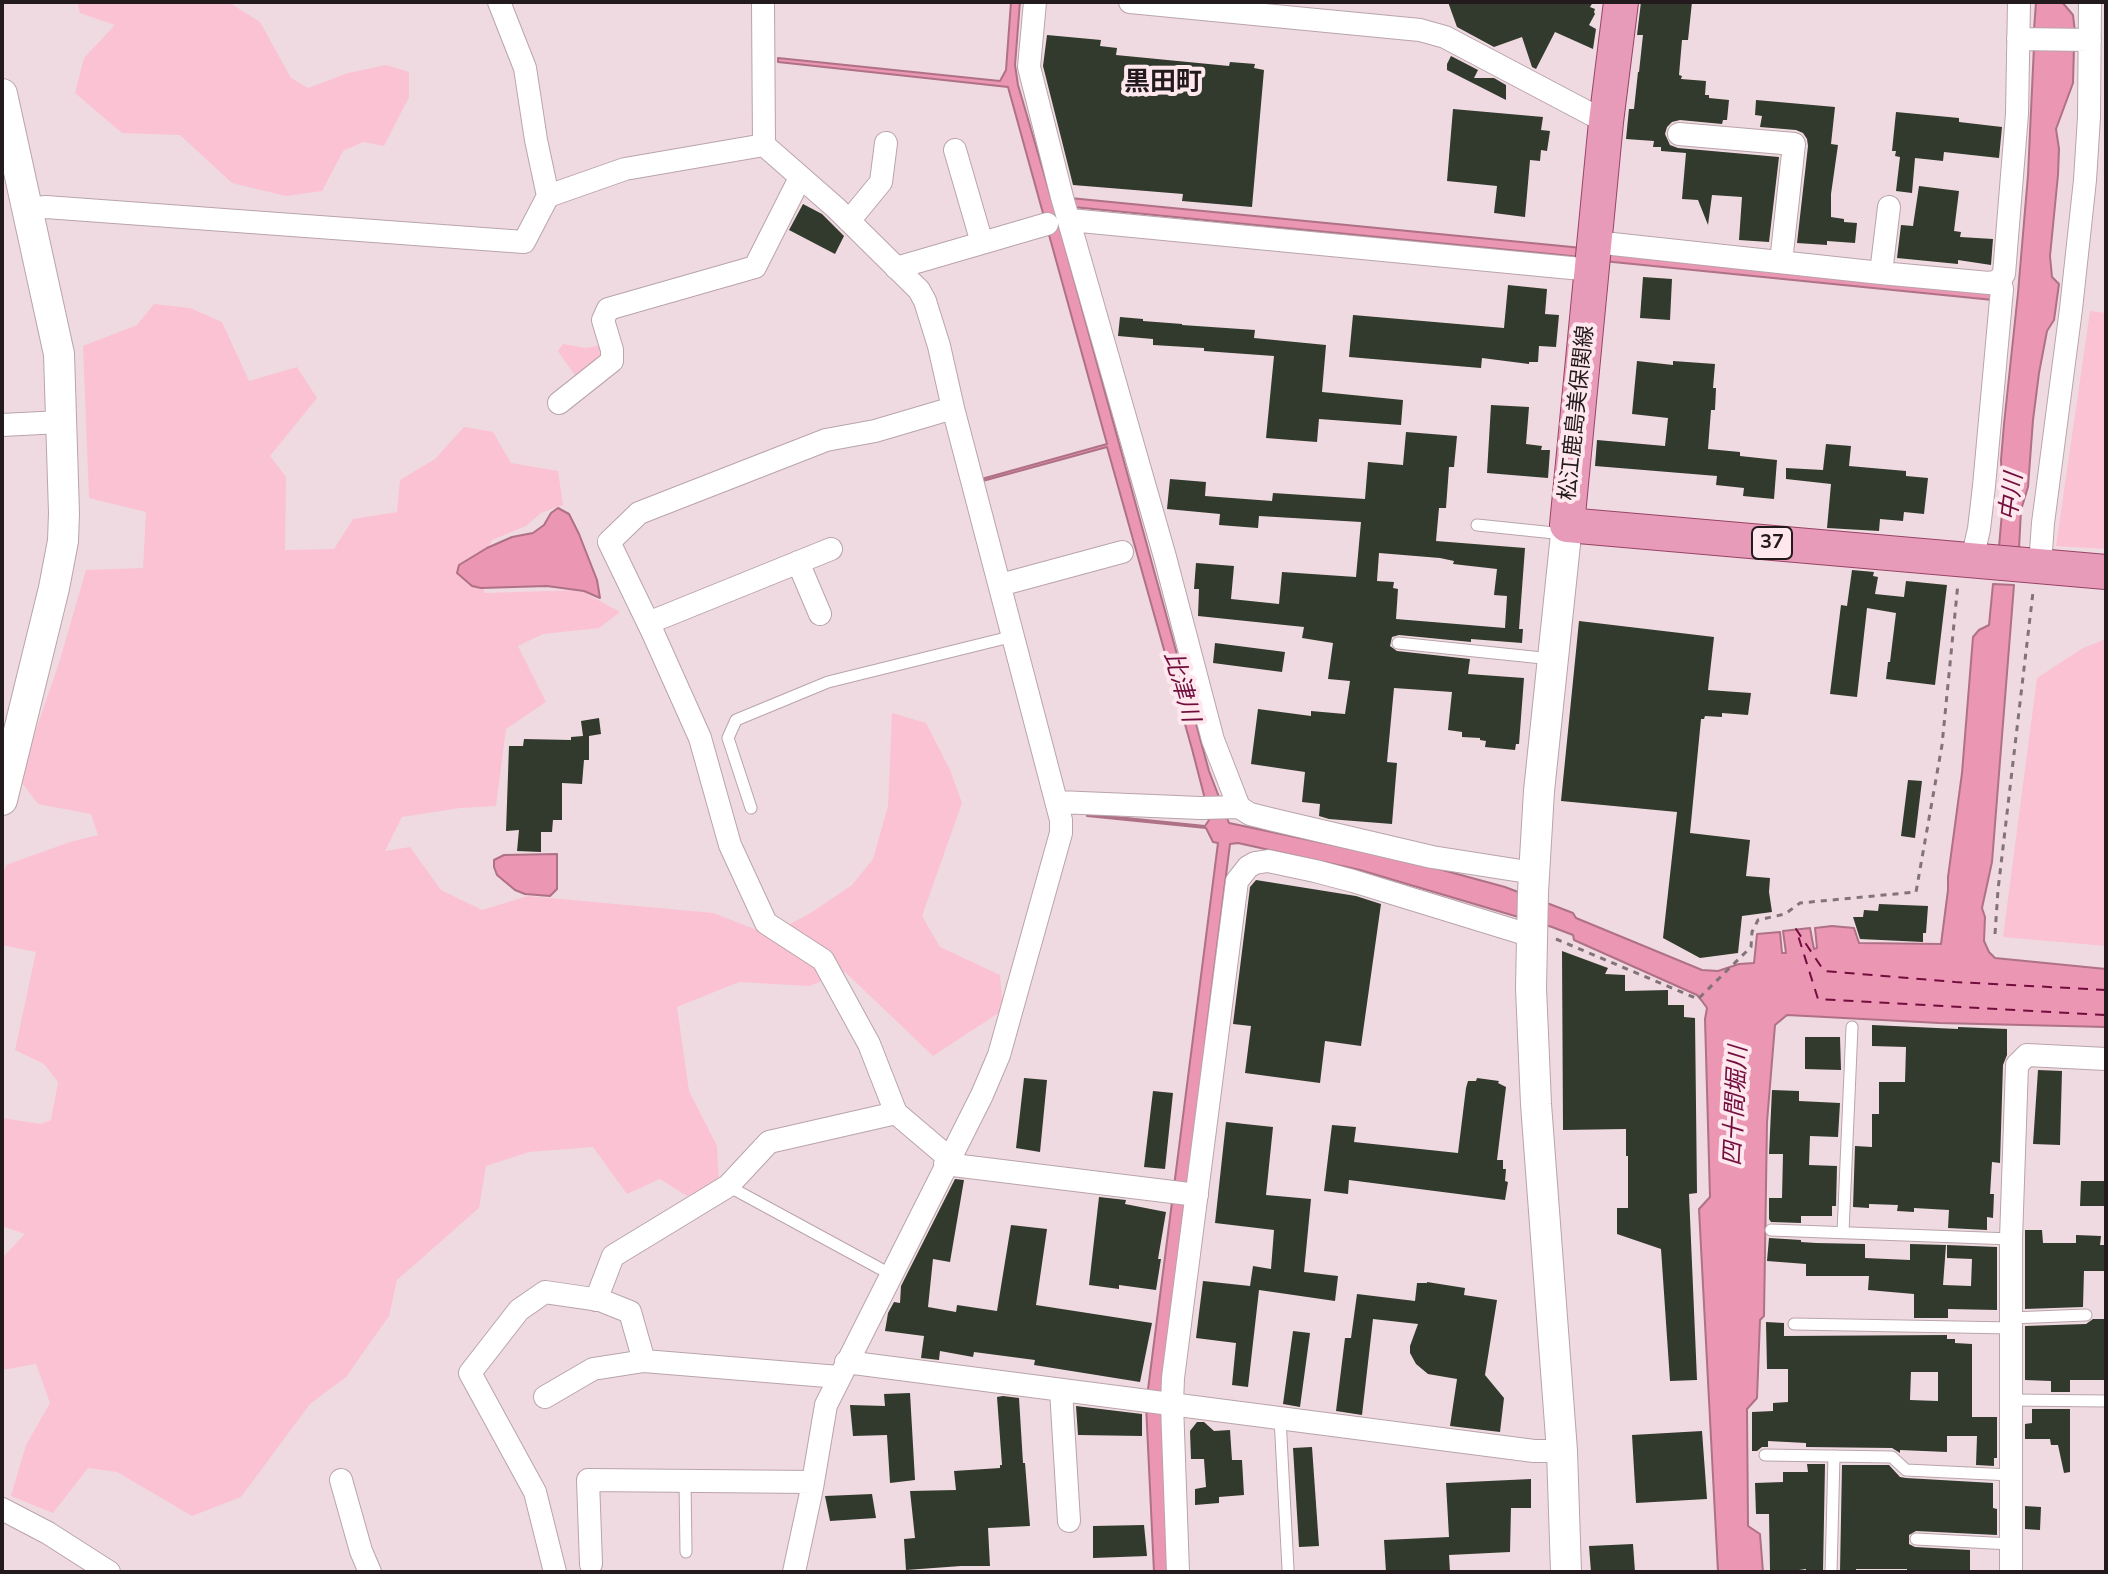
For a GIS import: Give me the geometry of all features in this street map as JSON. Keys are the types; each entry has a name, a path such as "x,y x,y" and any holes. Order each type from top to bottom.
{"main road":[{"name":"松江鹿島美保関線","path":"1621,2 1606,122 1566,530 2106,572"}],"street":[{"path":"27,209 46,207 524,242 548,196 525,68 499,2"},
{"path":"763,2 764,145 849,221 919,290 925,301 1061,820 1061,833 999,1055 982,1095 826,1405 794,1572"},
{"path":"1035,2 1029,67 1233,808"},
{"path":"1130,2 1420,30 1445,37 1606,122"},
{"path":"1970,560 1979,529 2004,274 2022,39 2019,2"},
{"path":"2037,565 2085,180 2090,2"},
{"path":"2022,39 2087,40"},
{"path":"2,94 10,173 27,209 59,354 63,541 2,800"},
{"path":"1679,134 1794,144 1781,262"},
{"path":"849,221 881,182 886,143"},
{"path":"548,196 625,169 764,145"},
{"path":"955,150 982,243"},
{"path":"559,403 612,361 603,320 608,309 755,267 800,178"},
{"path":"1881,273 1889,207"},
{"path":"1066,210 1593,256 1781,262 1989,283 2001,290"},
{"path":"896,268 1047,224"},
{"path":"953,408 875,431 826,440 639,513 609,542 700,738 730,845 766,923 823,960 869,1044 896,1113 947,1161 1186,1193"},
{"path":"2,425 61,422"},
{"path":"1566,530 1539,791 1531,988 1536,1104 1562,1451 1566,1572"},
{"path":"648,623 831,549"},
{"path":"1000,585 1122,552"},
{"path":"798,562 820,614"},
{"path":"1058,802 1233,808 1534,882"},
{"path":"1178,1572 1161,1403 1173,1378 1186,1193 1237,881 1248,867 1268,861 1532,930"},
{"path":"2011,1572 2011,1239 2017,1065 2027,1055 2106,1059"},
{"path":"596,1300 613,1256 728,1186 769,1142 896,1113"},
{"path":"555,1572 535,1492 470,1373 519,1310 545,1292 596,1300 630,1312 644,1361"},
{"path":"545,1397 593,1369 644,1361 843,1369 1061,1390 1534,1451 1562,1451"},
{"path":"1061,1390 1069,1521"},
{"path":"341,1480 370,1572"},
{"path":"591,1564 588,1480 813,1482"},
{"path":"2,1509 48,1533 109,1572"}],"lane":[{"path":"1477,525 1566,530"},
{"path":"751,808 728,738 736,720 828,682 1014,636"},
{"path":"1398,643 1553,659"},
{"path":"1843,1232 1852,1027"},
{"path":"728,1186 890,1274"},
{"path":"1771,1230 2011,1239"},
{"path":"1794,1324 2011,1323 2086,1315"},
{"path":"2011,1400 2106,1401"},
{"path":"1280,1418 1288,1569"},
{"path":"1765,1455 1892,1457 1906,1470 2011,1475"},
{"path":"1831,1572 1834,1456"},
{"path":"685,1481 686,1552"},
{"path":"1916,1539 2011,1544"}],"path":[{"path":"1532,930 1698,999 1751,947 1752,932 1758,920 1785,914 1800,903 1916,892 1970,560"},
{"path":"1995,934 2037,565"}],"shaded area":[{"path":"77,2 232,2 260,22 291,78 308,88 348,73 386,65 409,72 409,97 384,146 363,142 343,151 322,191 286,196 232,183 180,135 122,133 75,93 84,58 115,25 80,13"},
{"path":"154,304 190,308 222,322 249,381 297,367 317,398 270,456 286,477 285,550 334,549 353,519 397,512 400,480 435,459 464,427 493,432 511,463 558,471 563,505 541,513 526,526 492,540 477,570 485,593 580,590 620,612 599,628 543,634 518,646 546,702 506,729 496,806 402,817 385,851 410,847 441,890 482,910 528,896 713,913 770,935 852,885 873,859 888,806 892,713 926,723 950,770 962,803 922,916 940,947 1000,975 1003,1010 933,1056 845,972 809,986 739,982 677,1007 689,1091 717,1146 719,1183 687,1196 660,1179 627,1194 593,1147 529,1152 486,1166 479,1208 397,1280 389,1316 346,1377 310,1404 241,1497 192,1516 117,1472 88,1468 53,1513 11,1496 26,1445 50,1403 36,1364 2,1370 2,1258 25,1234 2,1226 2,1118 41,1124 51,1120 58,1082 44,1064 15,1050 36,952 2,945 2,877 6,865 98,835 91,814 38,804 19,779 59,663 86,570 143,568 146,512 89,498 83,346 137,325"},
{"path":"2090,311 2106,313 2106,549 2056,546"},
{"path":"563,344 586,348 602,345 603,353 578,380 558,351"},
{"path":"2106,639 2106,946 2003,937 2037,678 2083,648"}],"water":[{"path":"1011,2 1020,2 1015,65 1018,85 1052,201 1070,198 1991,291 1993,300 1073,207 1056,214 1209,771 1229,823 1413,862 1505,887 1573,913 1576,918 1702,970 1718,971 1754,963 1757,934 1780,932 1782,953 1786,953 1783,931 1810,928 1814,949 1817,948 1815,928 1832,926 1854,928 1859,943 1941,944 1962,773 1973,637 1989,625 1993,584 2014,585 1992,862 1982,908 1985,917 1984,941 1995,958 2106,969 2106,1027 1787,1015 1775,1025 1767,1122 1764,1316 1760,1320 1757,1398 1747,1409 1748,1526 1760,1534 1763,1572 1718,1572 1699,1209 1710,1197 1707,1008 1702,1001 1697,995 1574,940 1573,935 1552,927 1360,870 1238,843 1230,844 1206,1034 1169,1572 1154,1572 1146,1405 1218,843 1213,842 1206,828 1087,816 1205,826 1209,820 1107,447 978,480 1107,444 1008,87 778,62 778,58 1000,81 1006,70"},
{"path":"2036,2 2062,2 2073,15 2075,32 2034,30"},
{"name":"中川","path":"2034,46 2074,47 2073,83 2056,129 2058,175 2050,256 2052,277 2059,284 2054,320 2047,331 2039,373 2028,487 2021,510 2019,549 1999,547 2003,501 2001,460 2028,175"},
{"path":"558,508 569,514 579,534 597,580 600,598 584,591 547,586 481,588 472,586 457,573 459,565 487,548 512,537 533,533"},
{"path":"557,854 557,889 550,896 515,890 497,875 494,867 494,860 504,855"}],"building":[{"path":"1448,2 1593,2 1590,7 1595,9 1595,14 1589,25 1596,29 1593,49 1555,32 1536,69 1532,67 1522,37 1494,47 1457,27"},
{"path":"1641,2 1692,2 1688,40 1682,40 1679,75 1681,79 1706,81 1705,95 1709,98 1729,100 1727,120 1723,120 1722,124 1672,122 1665,134 1670,145 1779,157 1769,242 1739,240 1742,197 1712,195 1708,225 1698,200 1682,199 1686,153 1661,151 1661,147 1653,147 1654,141 1626,139 1629,109 1634,109 1639,72 1643,35 1637,35"},
{"path":"1047,35 1101,40 1100,46 1117,48 1116,55 1229,66 1230,62 1255,64 1254,68 1264,70 1252,207 1182,201 1183,194 1073,185 1043,66"},
{"path":"1451,56 1478,70 1474,78 1494,78 1506,85 1506,100 1447,70"},
{"path":"1756,100 1835,107 1831,144 1838,145 1831,217 1857,223 1855,243 1797,243 1807,139 1796,130 1760,127 1762,116 1755,115"},
{"path":"1453,109 1543,117 1541,130 1550,131 1547,151 1541,150 1540,161 1530,160 1525,217 1494,213 1497,186 1447,181"},
{"path":"1896,112 1959,118 1959,122 2002,127 1999,158 1944,152 1943,161 1915,158 1912,193 1896,191 1900,157 1892,151"},
{"path":"1919,186 1959,191 1954,231 1961,232 1960,237 1993,239 1991,265 1958,260 1958,264 1897,258 1901,225 1913,226"},
{"path":"803,204 822,214 844,236 835,254 789,230"},
{"path":"1643,277 1672,279 1670,320 1640,318"},
{"path":"1508,285 1547,289 1545,314 1559,315 1556,347 1539,346 1538,362 1529,364 1482,358 1481,368 1349,357 1353,315 1504,328"},
{"path":"1120,317 1255,330 1254,338 1326,345 1322,392 1403,400 1401,425 1319,419 1317,442 1266,438 1274,356 1153,345 1153,339 1118,336"},
{"path":"1637,361 1673,365 1673,361 1715,364 1715,410 1711,410 1708,449 1777,460 1774,499 1743,496 1744,488 1716,485 1717,476 1595,466 1597,440 1665,446 1668,418 1632,414"},
{"path":"1491,405 1529,407 1526,444 1550,450 1548,478 1487,473"},
{"path":"1406,432 1457,436 1454,467 1449,467 1446,508 1439,508 1436,541 1525,548 1519,629 1523,629 1522,643 1399,635 1392,637 1390,646 1397,651 1470,659 1468,674 1524,678 1519,744 1516,744 1515,750 1485,747 1486,741 1480,738 1462,737 1462,732 1448,730 1452,692 1394,688 1387,762 1397,763 1392,824 1329,819 1319,816 1320,804 1302,802 1305,772 1251,764 1258,709 1311,716 1311,711 1345,714 1350,681 1328,679 1333,643 1302,638 1304,627 1198,616 1199,589 1194,589 1196,563 1234,566 1231,599 1279,604 1282,572 1356,577 1361,522 1259,516 1258,528 1219,525 1220,514 1167,509 1170,479 1206,482 1205,496 1272,501 1273,493 1365,499 1368,462 1403,465","holes":["1379,553 1454,561 1453,564 1497,569 1494,595 1507,596 1505,628 1396,619 1398,589 1393,588 1394,582 1377,581"]},
{"path":"1826,444 1851,446 1849,466 1906,471 1906,476 1928,478 1924,514 1904,512 1903,521 1880,519 1879,531 1827,528 1831,484 1786,479 1786,468 1823,470"},
{"path":"1852,570 1874,572 1873,576 1878,577 1875,594 1904,597 1906,581 1947,585 1935,685 1886,679 1896,613 1867,608 1857,697 1830,694 1841,605 1847,606"},
{"path":"1579,621 1714,637 1708,690 1751,693 1748,715 1722,713 1722,717 1705,716 1701,719 1690,833 1750,840 1746,876 1770,878 1772,912 1742,916 1738,953 1700,958 1663,938 1677,812 1561,801"},
{"path":"1215,643 1285,652 1282,672 1213,663"},
{"path":"599,718 601,734 589,736 589,760 584,760 582,784 562,783 562,820 553,820 552,832 541,832 541,852 517,851 519,830 506,831 509,746 523,746 524,739 571,740 571,737 583,736 581,721"},
{"path":"1908,780 1922,781 1915,838 1901,836"},
{"path":"1256,880 1356,896 1381,904 1361,1046 1325,1041 1320,1083 1245,1073 1251,1026 1233,1024 1250,887"},
{"path":"1879,904 1928,906 1923,942 1860,939 1853,917 1863,917 1864,910 1878,911"},
{"path":"1562,951 1608,968 1605,974 1625,975 1625,991 1668,990 1668,1005 1684,1005 1684,1017 1695,1018 1697,1193 1689,1194 1697,1380 1670,1381 1661,1249 1617,1234 1617,1208 1628,1208 1626,1129 1563,1130"},
{"path":"1872,1025 2007,1029 2000,1163 1992,1162 1990,1194 1994,1194 1993,1218 1987,1217 1987,1230 1948,1228 1949,1210 1914,1208 1914,1212 1897,1211 1898,1205 1869,1204 1869,1208 1853,1207 1855,1146 1872,1147 1872,1114 1879,1114 1879,1082 1905,1082 1906,1047 1872,1046"},
{"path":"1805,1037 1840,1037 1841,1070 1805,1069"},
{"path":"2038,1070 2062,1071 2060,1145 2033,1144"},
{"path":"1024,1078 1047,1080 1040,1152 1016,1148"},
{"path":"1477,1078 1499,1081 1506,1087 1497,1160 1503,1160 1503,1169 1506,1169 1505,1181 1508,1182 1505,1200 1349,1180 1348,1194 1324,1191 1332,1125 1356,1127 1354,1142 1458,1153 1466,1088 1468,1081 1476,1081"},
{"path":"1772,1090 1799,1091 1799,1101 1840,1103 1838,1137 1810,1136 1809,1165 1837,1166 1836,1206 1832,1206 1832,1216 1801,1216 1801,1223 1771,1222 1769,1219 1769,1198 1782,1198 1783,1154 1769,1154"},
{"path":"1153,1091 1173,1093 1165,1169 1144,1167"},
{"path":"1226,1122 1273,1127 1266,1195 1311,1199 1304,1272 1338,1276 1335,1301 1259,1290 1248,1387 1232,1385 1236,1343 1196,1338 1203,1281 1250,1286 1253,1266 1271,1269 1274,1230 1215,1223"},
{"path":"955,1179 964,1180 950,1262 933,1259 928,1307 956,1312 957,1305 997,1311 1011,1225 1047,1229 1036,1305 1152,1323 1140,1382 1034,1365 1035,1360 974,1352 973,1357 940,1351 939,1360 921,1358 924,1336 885,1331 888,1313 894,1302 900,1303 901,1286"},
{"path":"2081,1181 2106,1181 2106,1206 2080,1206"},
{"path":"1099,1197 1126,1200 1125,1204 1166,1212 1156,1290 1089,1285"},
{"path":"2025,1230 2042,1230 2043,1243 2076,1243 2076,1235 2101,1236 2100,1245 2106,1245 2106,1271 2084,1271 2083,1307 2025,1309"},
{"path":"1769,1238 1865,1244 1865,1258 1910,1260 1910,1244 1946,1245 1943,1285 1971,1286 1972,1259 1947,1258 1947,1245 1997,1247 1997,1310 1948,1309 1948,1318 1914,1318 1914,1294 1868,1290 1869,1276 1806,1276 1806,1264 1767,1261"},
{"path":"1417,1283 1465,1288 1464,1295 1497,1300 1485,1375 1504,1398 1500,1432 1450,1426 1457,1379 1428,1374 1416,1364 1410,1346 1418,1324 1373,1319 1362,1415 1336,1411 1345,1338 1351,1338 1357,1294 1415,1301"},
{"path":"2093,1319 2106,1319 2106,1380 2070,1380 2070,1392 2051,1392 2051,1381 2025,1380 2025,1326 2086,1324"},
{"path":"1766,1322 1784,1323 1784,1336 1947,1335 1947,1339 1955,1339 1955,1343 1972,1344 1972,1417 1997,1417 1997,1458 1994,1458 1994,1466 1976,1465 1977,1436 1947,1436 1947,1452 1900,1450 1900,1453 1892,1448 1806,1447 1806,1443 1768,1441 1768,1447 1752,1451 1752,1412 1773,1411 1773,1403 1788,1402 1788,1369 1767,1369","holes":["1911,1372 1938,1372 1938,1401 1910,1400"]},
{"path":"1293,1331 1310,1333 1300,1407 1283,1404"},
{"path":"910,1393 915,1480 890,1483 887,1435 853,1436 850,1405 885,1406 884,1394"},
{"path":"997,1397 1019,1398 1030,1526 988,1528 990,1566 906,1570 904,1539 915,1538 910,1491 956,1490 954,1471 1000,1468"},
{"path":"1076,1406 1142,1414 1142,1436 1078,1435"},
{"path":"2032,1409 2070,1409 2070,1472 2064,1473 2058,1445 2051,1445 2050,1439 2025,1439 2025,1424 2032,1423"},
{"path":"1197,1422 1204,1422 1214,1431 1230,1430 1232,1460 1242,1460 1244,1495 1219,1497 1219,1503 1195,1505 1195,1489 1206,1487 1204,1459 1191,1459 1190,1431"},
{"path":"1702,1431 1707,1499 1636,1503 1632,1435"},
{"path":"1312,1447 1319,1546 1299,1547 1293,1448"},
{"path":"1807,1464 1825,1464 1823,1572 1770,1570 1769,1514 1756,1514 1755,1483 1783,1482 1783,1472 1808,1472"},
{"path":"1842,1465 1889,1465 1900,1477 1993,1483 1997,1535 1916,1531 1909,1535 1909,1544 1915,1547 1970,1550 1970,1572 1856,1569 1856,1572 1840,1572"},
{"path":"1531,1479 1531,1508 1511,1508 1510,1552 1449,1555 1450,1572 1386,1572 1384,1540 1449,1537 1446,1483"},
{"path":"872,1494 876,1518 830,1521 825,1496"},
{"path":"2025,1506 2041,1507 2040,1530 2025,1529"},
{"path":"1144,1525 1147,1556 1093,1558 1093,1526"},
{"path":"1633,1544 1635,1572 1591,1572 1589,1546"}],"ferry route":[{"path":"2106,990 1824,971 1796,929 1818,999 2106,1015"}],"district":[{"name":"黒田町","path":"1163,84"}],"water label":[{"name":"比津川","path":"1180,687"},
{"name":"四十間堀川","path":"1737,1106"}]}
